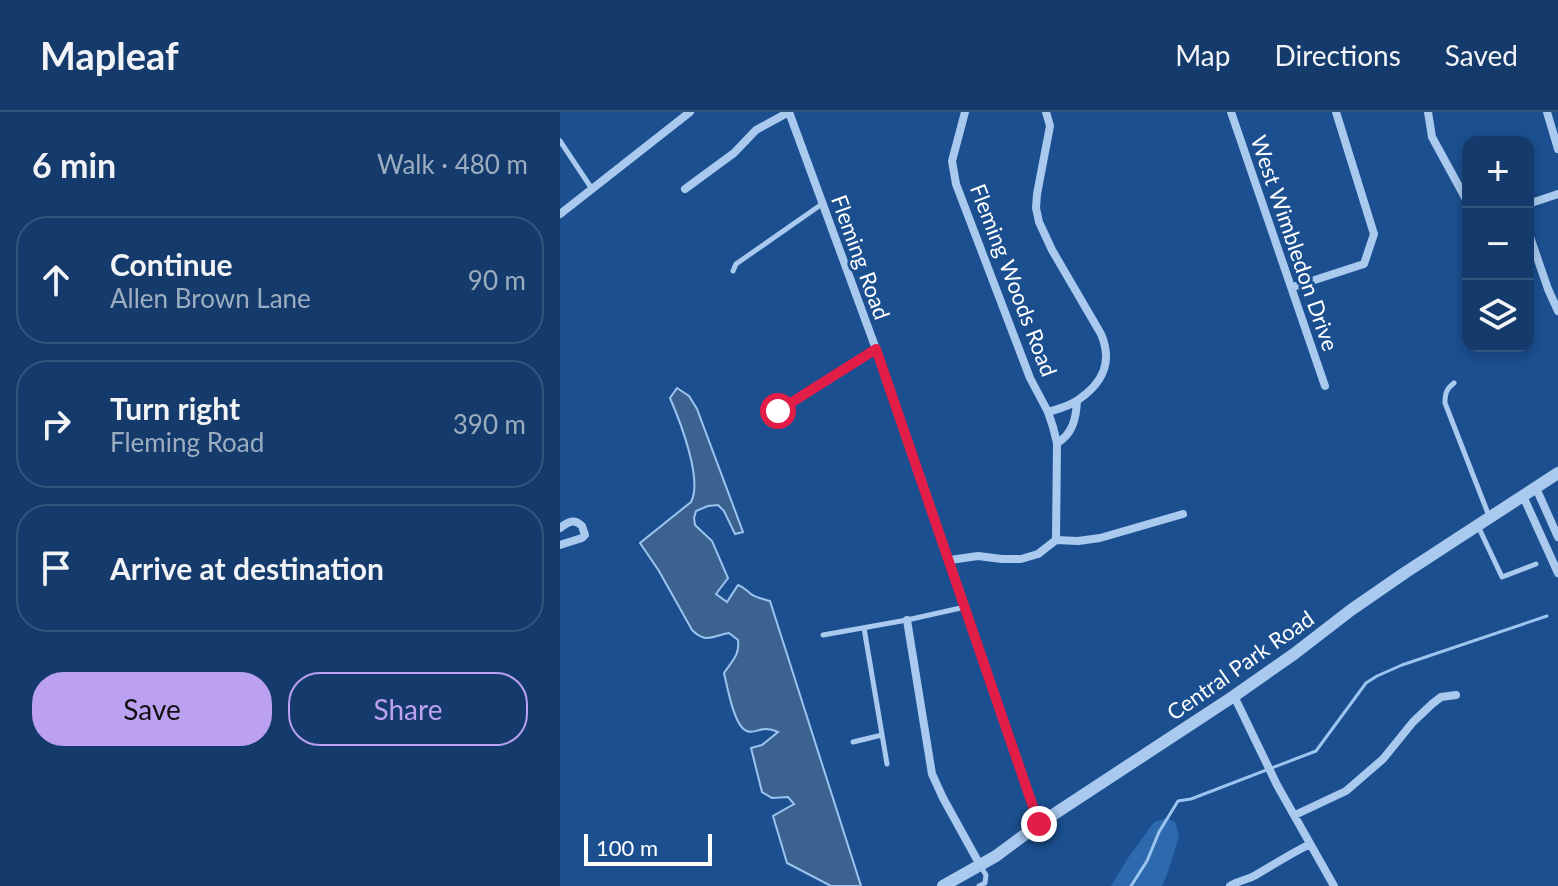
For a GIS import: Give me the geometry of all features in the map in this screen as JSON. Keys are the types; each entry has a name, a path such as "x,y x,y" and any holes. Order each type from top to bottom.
{"street":[{"path":"560,214 690,112"},
{"path":"685,189 734,153 756,130 789,112"},
{"name":"Fleming Road","path":"789,112 876,349 1039,824"},
{"name":"Fleming Woods Road","path":"965,112 952,161 956,184 1030,378 1048,412 1057,443 1056,540"},
{"name":"Fleming Woods Road","path":"1046,112 1050,126 1037,194 1039,222 1107,348 1106,364 1099,382 1077,401 1048,412"},
{"name":"West Wimbledon Drive","path":"1231,112 1325,386"},
{"path":"1293,287 1364,264 1374,234 1336,112"},
{"path":"1428,112 1432,137 1462,192"},
{"path":"1547,112 1558,149"},
{"path":"1534,202 1558,194"},
{"path":"1534,248 1558,311"},
{"path":"778,411 876,349"},
{"path":"1057,443 1071,428 1077,401"},
{"name":"Central Park Road","path":"952,884 1234,696 1351,610 1558,473"},
{"path":"1536,488 1558,537"},
{"path":"1523,496 1556,560 1558,573"},
{"path":"950,560 978,556 1021,559 1038,554 1056,540 1100,538 1183,514"},
{"path":"560,528 568,521 574,521 582,526 585,535 560,545"},
{"path":"907,620 932,774 980,865"},
{"path":"1295,815 1346,791 1383,759 1432,704 1441,697 1456,695"},
{"path":"1234,696 1277,785 1334,886"},
{"path":"1230,886 1310,844"}],"lane":[{"path":"560,141 592,189"},
{"path":"733,271 745,257 822,203"},
{"path":"1454,383 1445,394 1445,403 1489,517"},
{"path":"1477,525 1502,577 1536,564"},
{"path":"823,635 965,607"},
{"path":"864,628 887,764"},
{"path":"853,742 882,735"},
{"path":"979,886 985,883 986,878 980,865"}],"shaded area":[{"path":"677,388 689,396 697,409 743,532 735,534 718,505 696,511 695,525 712,541 728,578 716,594 727,602 738,585 770,601 861,886 831,886 787,863 773,816 794,804 788,797 772,798 762,792 751,748 762,745 778,732 767,729 750,732 742,728 724,673 737,654 738,640 729,633 705,638 692,630 640,543 691,502 694,492 689,450 670,398"},
{"path":"1168,818 1175,822 1179,836 1162,886 1111,886 1154,822"}],"waterway":[{"path":"1131,886 1178,801 1191,799 1316,751 1366,683 1377,676 1547,616"}],"route":[{"path":"778,411 876,349 1039,824"}]}
